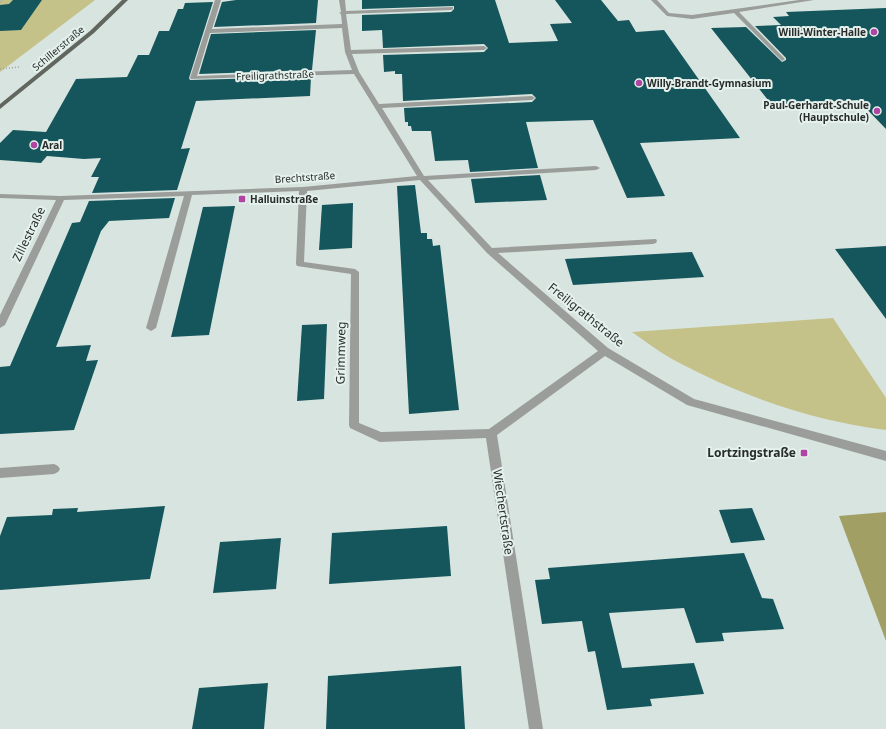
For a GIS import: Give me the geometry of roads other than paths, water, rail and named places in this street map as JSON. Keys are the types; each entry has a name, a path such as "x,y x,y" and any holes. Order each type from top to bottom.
{"main road":[{"name":"Schillerstraße","path":"0,108 92,32 125,0"}],"street":[{"path":"218,0 208,31 344,26"},
{"name":"Freiligrathstraße","path":"342,0 342,13 348,52 356,72 422,178 490,251 605,351 691,402 886,456"},
{"path":"654,0 667,14 692,17 810,0"},
{"path":"342,13 451,8"},
{"path":"735,11 782,59"},
{"name":"Freiligrathstraße","path":"208,31 193,78 356,72"},
{"path":"348,52 484,48"},
{"path":"377,106 532,98"},
{"name":"Brechtstraße","path":"0,196 61,198 303,188 422,178 596,168"},
{"name":"Grimmweg","path":"303,188 300,264 355,272 354,425 380,437 491,433"},
{"path":"151,328 189,193"},
{"name":"Zillestraße","path":"0,325 61,198"},
{"path":"490,251 653,241"},
{"path":"491,433 605,351"},
{"name":"Wiechertstraße","path":"491,433 536,729"},
{"path":"0,473 54,469"}],"place":[{"name":"Willi-Winter-Halle","path":"874,32"},
{"name":"Willy-Brandt-Gymnasium","path":"639,83"},
{"name":"Paul-Gerhardt-Schule (Hauptschule)","path":"877,111"},
{"name":"Aral","path":"34,145"},
{"name":"Halluinstraße","path":"242,199"},
{"name":"Lortzingstraße","path":"804,453"}]}
